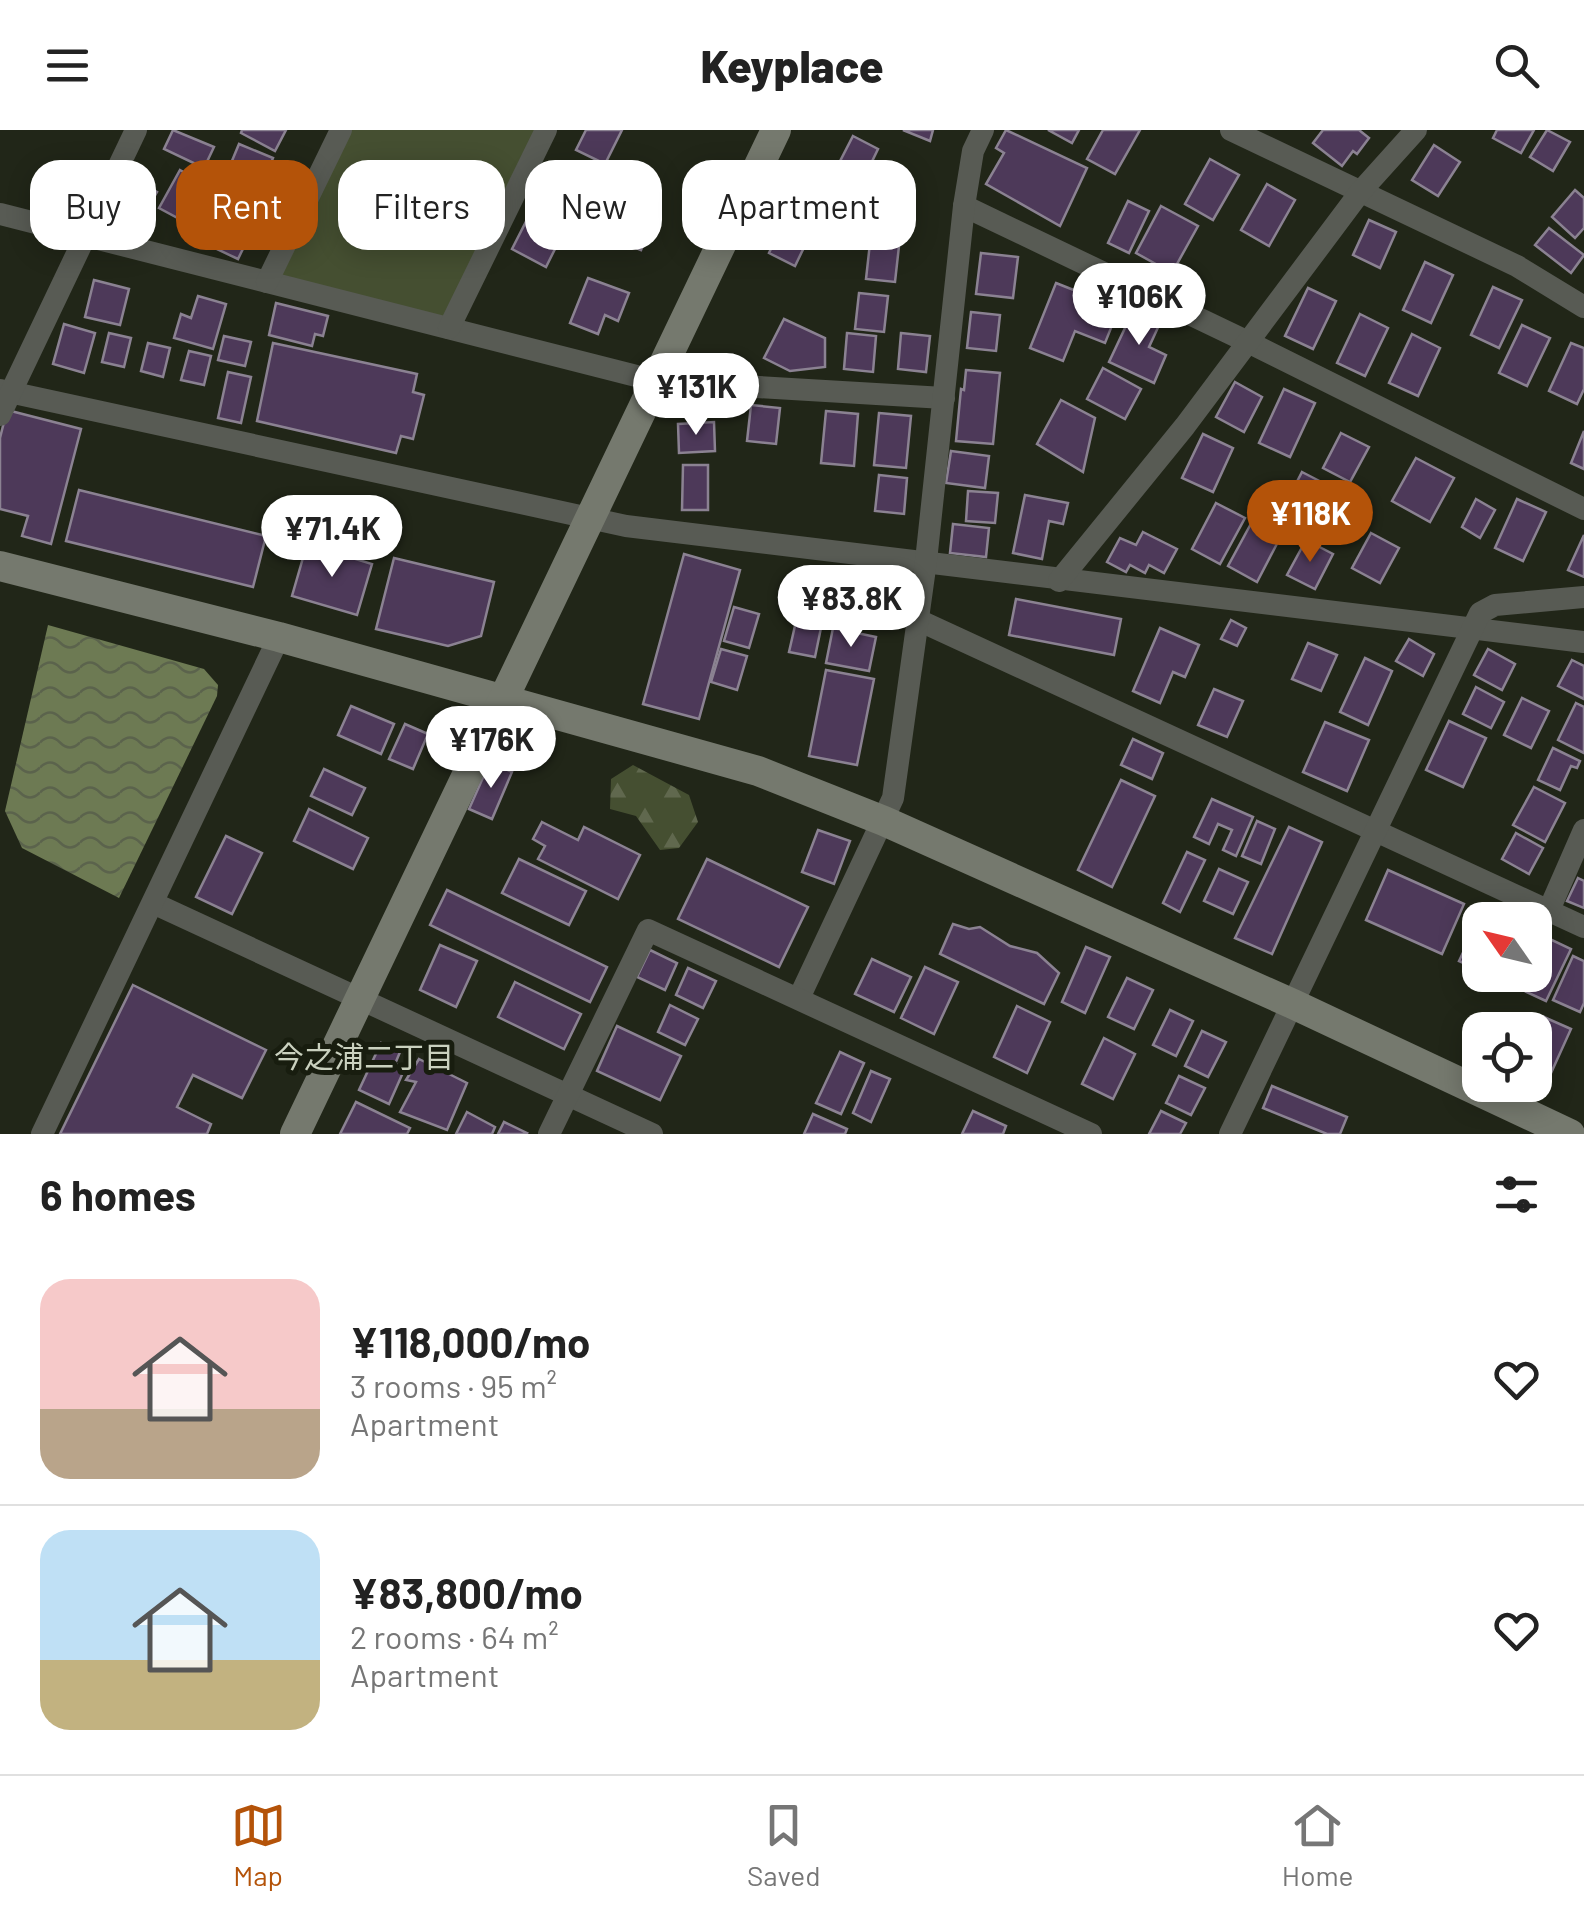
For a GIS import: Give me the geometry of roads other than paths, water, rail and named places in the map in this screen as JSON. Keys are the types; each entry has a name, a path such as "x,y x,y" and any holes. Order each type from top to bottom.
{"street":[{"path":"121,160 136,130"},
{"path":"267,282 340,130"},
{"path":"449,328 546,130"},
{"path":"295,1134 776,130"},
{"path":"799,998 893,798 926,561 964,206 973,151 983,130"},
{"path":"1231,130 1580,298"},
{"path":"1059,581 1185,426 1361,191 1416,130"},
{"path":"964,206 1584,509"},
{"path":"0,214 30,221"},
{"path":"0,415 5,391 77,250"},
{"path":"143,250 656,381 944,398"},
{"path":"5,391 626,526 1584,642"},
{"path":"0,566 279,637 758,772 884,821 1293,1004 1570,1134"},
{"path":"1230,1134 1470,628 1480,613 1496,605 1584,597"},
{"path":"918,620 1532,902"},
{"path":"42,1134 279,637"},
{"path":"1552,903 1584,830"},
{"path":"153,903 652,1134"},
{"path":"1552,911 1584,927"},
{"path":"549,1134 648,930 1092,1134"}],"water":[{"path":"48,625 204,669 218,685 217,696 119,898 22,848 5,811"}],"district":[{"name":"今之浦二丁目","path":"364,1058"}]}
